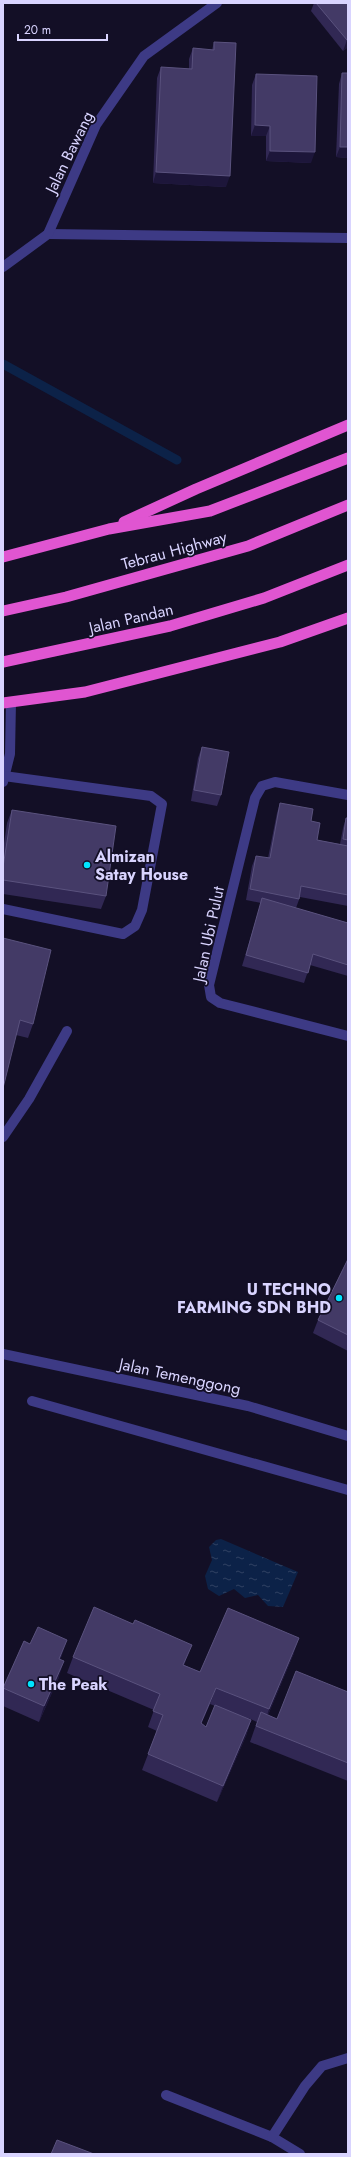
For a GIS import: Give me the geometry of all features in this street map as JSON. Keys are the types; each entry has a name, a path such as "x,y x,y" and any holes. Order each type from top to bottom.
{"highway":[{"path":"109,529 196,489 348,425"},
{"path":"3,557 109,529 210,511 348,458"},
{"name":"Tebrau Highway","path":"3,611 66,596 248,546 348,505"},
{"name":"Jalan Pandan","path":"3,662 170,626 264,598 348,565"},
{"path":"7,703 85,692 280,642 348,618"}],"street":[{"name":"Jalan Bawang","path":"3,267 48,234 96,125 144,56 217,3"},
{"path":"48,234 348,238"},
{"path":"3,909 123,934 135,926 142,910 162,804 151,796 4,779 10,754 7,703"},
{"name":"Jalan Ubi Pulut","path":"348,794 275,782 262,786 255,798 209,985 211,997 220,1003 348,1036"},
{"path":"3,1137 29,1099 67,1031"},
{"name":"Jalan Temenggong","path":"3,1354 248,1406 348,1436"},
{"path":"32,1401 348,1490"},
{"path":"272,2137 306,2086 322,2066 348,2058"},
{"path":"166,2095 272,2137 300,2154"}],"water":[{"path":"221,1539 298,1572 283,1607 268,1606 258,1595 245,1598 234,1589 219,1596 208,1589 205,1576 212,1560 209,1547 216,1540"}],"building":[{"path":"316,3 348,3 347,40"},
{"path":"214,42 236,43 230,176 156,172 161,67 192,69 193,48 214,50"},
{"path":"342,73 348,73 348,147 340,147"},
{"path":"256,74 317,76 315,152 270,151 270,126 255,125"},
{"path":"202,747 229,752 221,795 194,790"},
{"path":"280,803 313,809 311,821 320,823 317,840 348,846 348,895 301,886 299,899 250,889 256,856 270,858"},
{"path":"12,810 116,826 106,896 3,880 3,867"},
{"path":"346,818 348,818 348,840 343,839"},
{"path":"262,898 348,923 348,965 313,954 308,973 246,955"},
{"path":"3,938 51,950 33,1024 20,1020 3,1088"},
{"name":"U TECHNO FARMING SDN BHD","path":"348,1259 348,1335 318,1320"},
{"path":"94,1607 133,1624 135,1620 192,1645 183,1665 200,1672 228,1608 299,1638 269,1709 216,1688 201,1723 206,1727 215,1705 251,1720 223,1786 148,1754 163,1715 153,1711 160,1694 73,1657"},
{"name":"The Peak","path":"38,1627 67,1640 59,1659 64,1661 44,1706 3,1688 24,1641 30,1644"},
{"path":"296,1671 348,1692 348,1763 256,1726 261,1712 277,1719"},
{"path":"57,2140 94,2154 51,2154"}],"waterway":[{"path":"3,364 177,460"}],"place":[{"name":"Almizan Satay House","path":"87,865"},
{"name":"U TECHNO FARMING SDN BHD","path":"339,1298"},
{"name":"The Peak","path":"31,1684"}]}
